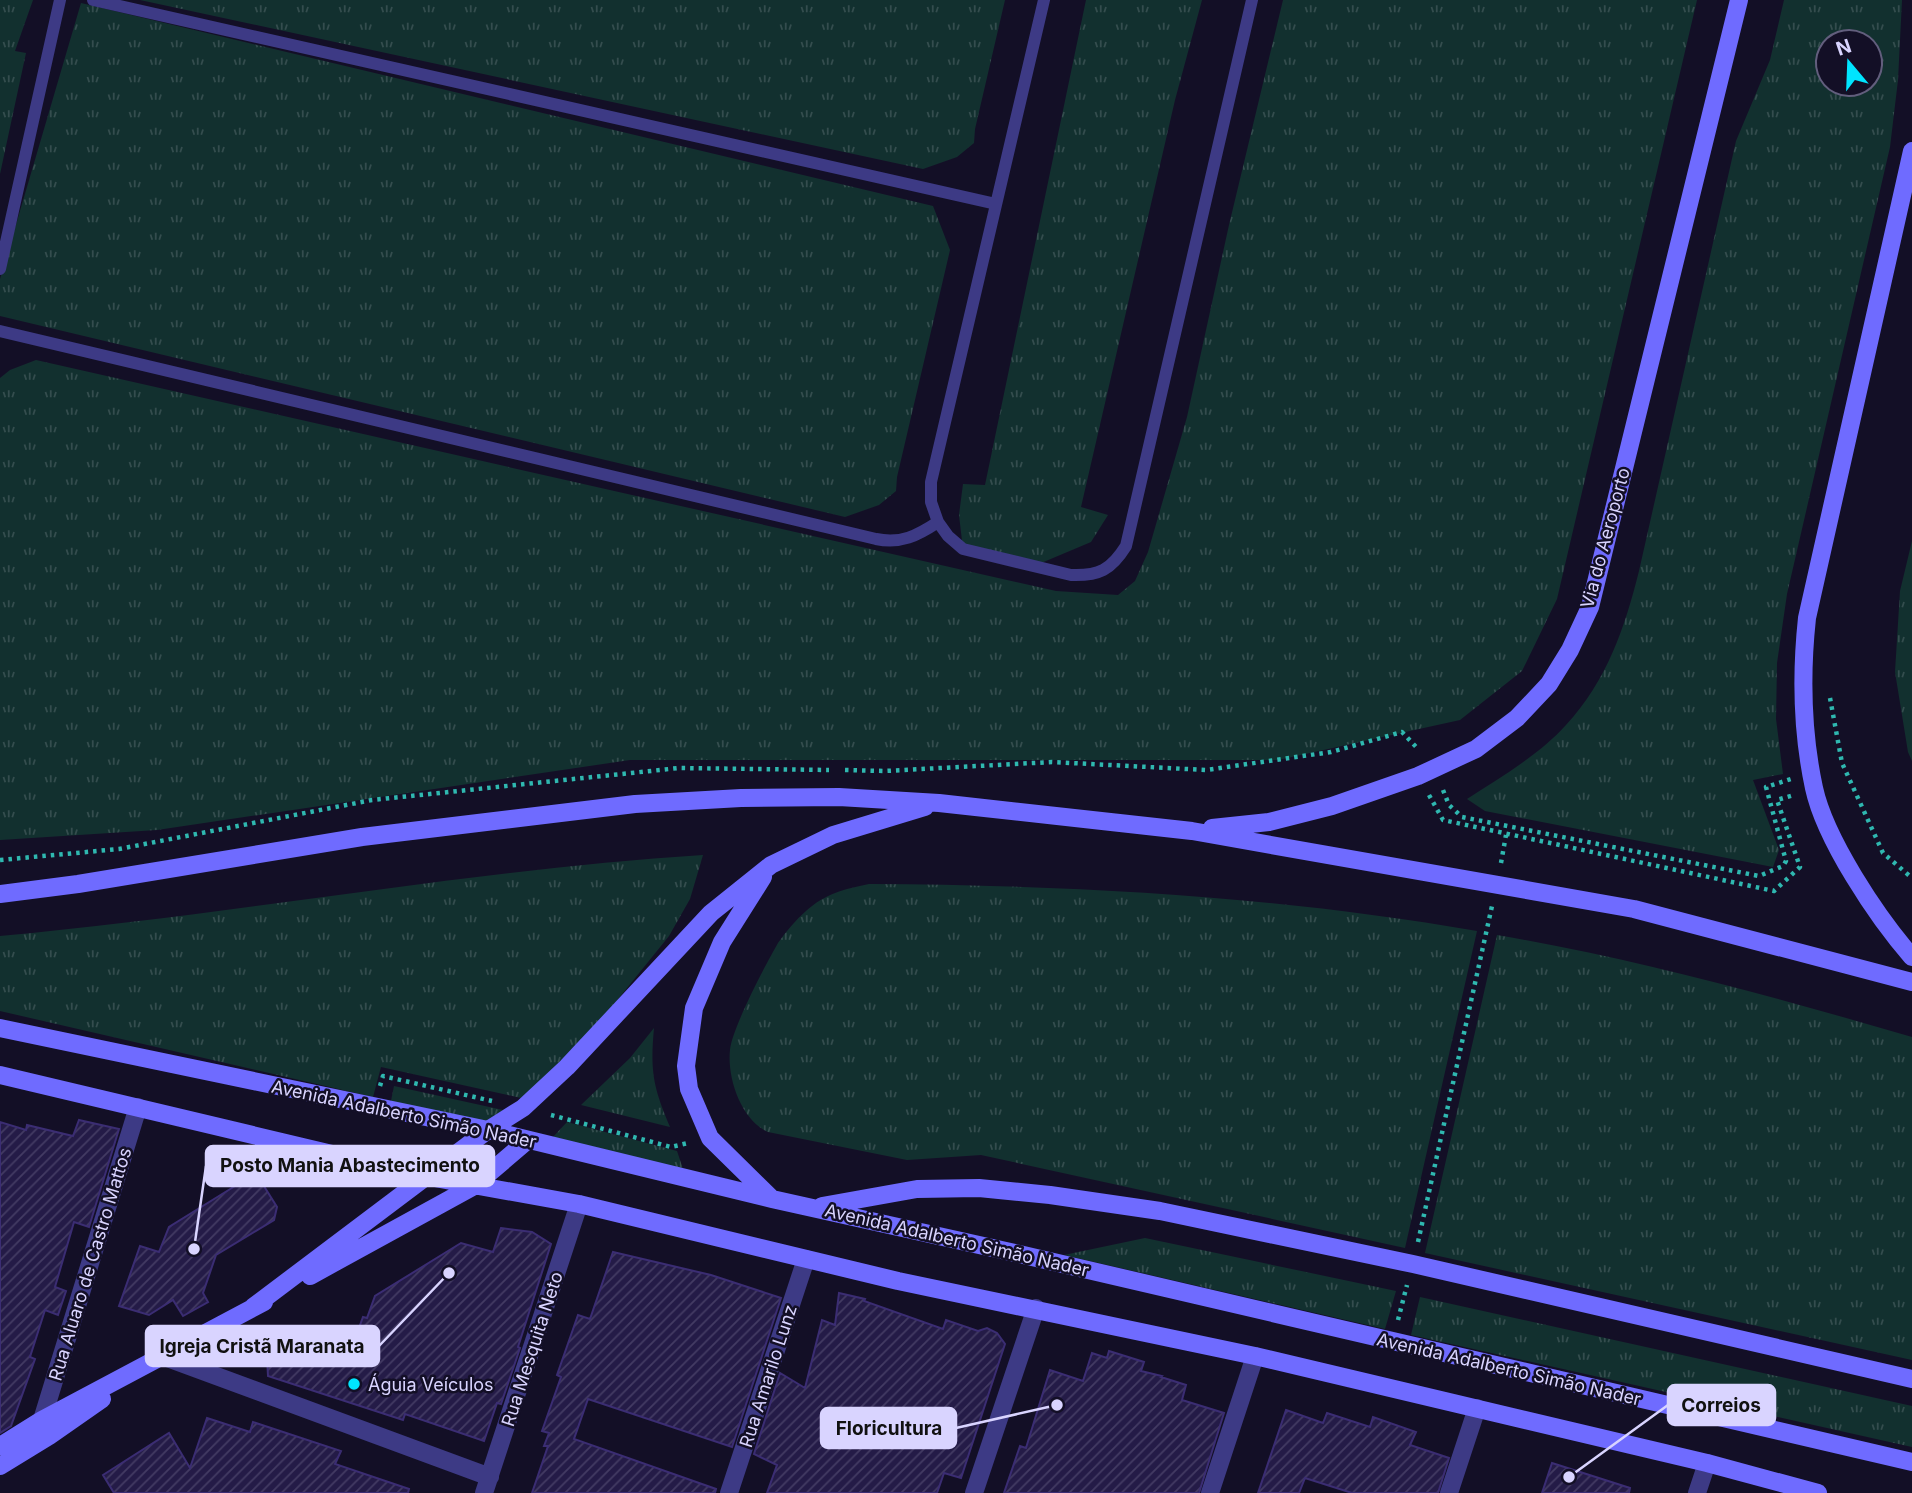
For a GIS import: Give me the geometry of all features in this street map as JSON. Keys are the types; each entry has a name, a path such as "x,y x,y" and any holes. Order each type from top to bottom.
{"main road":[{"name":"Via do Aeroporto","path":"1192,831 1269,822 1332,806 1418,776 1476,749 1517,718 1549,684 1570,650 1590,607 1739,0"},
{"path":"1912,151 1807,618 1802,664 1808,748 1815,790 1839,848 1881,919 1912,957"},
{"path":"0,894 78,884 362,837 635,804 825,797 939,803 1192,831 1634,909 1912,982"},
{"path":"253,1307 488,1130 523,1108 558,1075 711,914 771,866 833,835 939,803"},
{"path":"771,866 722,942 694,1008 686,1066 689,1089 710,1138 772,1199"},
{"name":"Avenida Adalberto Simão Nader","path":"0,1028 488,1130 772,1199 1912,1462"},
{"path":"0,1075 429,1177 579,1204 898,1281 1255,1356 1707,1463 1818,1493"},
{"path":"0,1446 42,1420 474,1186 528,1140"},
{"path":"815,1208 917,1189 979,1188 1160,1211 1413,1265 1912,1379"},
{"path":"0,1466 49,1436 162,1356"}],"street":[{"name":"Rua Aluaro de Castro Mattos","path":"42,1420 138,1107"},
{"name":"Rua Mesquita Neto","path":"487,1485 579,1204"},
{"name":"Rua Amarilo Lunz","path":"729,1493 807,1259"},
{"path":"974,1493 1036,1308"},
{"path":"162,1356 487,1485"},
{"path":"1210,1493 1255,1356"},
{"path":"1449,1493 1477,1408"},
{"path":"1696,1493 1707,1463"}],"lane":[{"path":"0,269 61,0"},
{"path":"93,0 996,204"},
{"path":"1044,0 931,482 931,502 938,522 948,536 963,549 1071,575 1088,576 1104,571 1117,561 1126,547 1252,0"},
{"path":"0,331 876,539 891,542 907,540 938,522"}],"path":[{"path":"1828,685 1838,752 1842,762 1883,853 1912,878"},
{"path":"1418,776 1443,820 1774,891 1800,867 1777,800 1815,790"},
{"path":"1393,1342 1413,1265 1506,835"}],"green space":[{"path":"0,0 33,0 15,51 26,53 0,174"},
{"path":"140,0 1005,0 974,143 957,157 923,169"},
{"path":"1086,0 1202,0 1175,100 1081,507 1108,515 1091,542 1034,566 963,549 959,515 963,484 985,485"},
{"path":"1283,0 1697,0 1557,599 1522,671 1460,720 1278,760 630,760 157,830 0,840 0,378 10,370 36,360 1056,591 1118,595 1135,581 1148,552 1187,417 1229,225"},
{"path":"1784,0 1902,0 1898,80 1890,147 1787,594 1777,663 1776,719 1783,774 1753,780 1779,850 1773,867 1485,811 1467,799 1519,765 1566,725 1593,690 1621,633 1639,571 1736,141 1770,60"},
{"path":"81,3 933,206 950,250 896,491 879,505 845,517 0,316 0,279"},
{"path":"1912,541 1912,761 1908,752 1895,672 1900,591"},
{"path":"703,855 690,899 669,936 581,1045 521,1098 381,1067 373,1097 0,1011 0,936 176,917 527,871"},
{"path":"869,884 1021,887 1174,895 1326,909 1477,931 1405,1248 981,1155 907,1160 768,1132 758,1126 743,1108 731,1073 730,1050 743,1012 778,943 799,918 828,896"},
{"path":"1497,935 1602,955 1706,980 1912,1037 1912,1360 1425,1253"},
{"path":"654,1028 654,1079 670,1127 581,1105 630,1058"},
{"path":"394,1086 503,1110 486,1122 391,1101"},
{"path":"567,1122 677,1151 683,1169 553,1137"},
{"path":"1145,1238 1396,1291 1385,1329 1064,1255"},
{"path":"1420,1297 1912,1406 1912,1447 1411,1335"}],"building":[{"path":"79,1120 119,1129 89,1227 74,1222 55,1287 66,1291 58,1315 45,1310 30,1357 35,1359 11,1426 0,1433 0,1122 26,1130 27,1125 73,1136"},
{"path":"248,1178 262,1183 277,1207 274,1220 216,1255 203,1293 208,1302 183,1316 173,1300 149,1315 119,1306 140,1246 159,1252 169,1227"},
{"path":"501,1228 532,1232 551,1244 515,1363 501,1404 497,1403 484,1441 405,1414 403,1420 268,1376 267,1357 311,1332 352,1347 363,1317 367,1318 375,1296 461,1243 493,1252"},
{"path":"613,1252 711,1275 781,1298 732,1447 588,1399 574,1439 716,1489 715,1493 532,1493 548,1446 544,1446 549,1433 542,1431 561,1377 557,1375 578,1315 590,1319"},
{"path":"839,1293 865,1299 864,1301 943,1329 946,1320 978,1331 987,1328 997,1333 1005,1344 961,1478 944,1473 937,1493 767,1493 777,1465 754,1454 780,1373 805,1388 822,1320 835,1325"},
{"path":"1109,1351 1144,1362 1141,1371 1186,1385 1182,1400 1224,1413 1199,1493 1004,1493 1020,1446 1026,1448 1050,1370 1083,1381 1092,1353 1107,1358"},
{"path":"1286,1410 1323,1423 1327,1413 1370,1427 1373,1417 1416,1432 1410,1445 1449,1458 1438,1493 1352,1493 1305,1478 1299,1493 1258,1493"},
{"path":"207,1418 250,1432 253,1422 341,1451 335,1464 409,1489 408,1493 114,1493 103,1475 169,1433 190,1468"},
{"path":"1552,1463 1630,1488 1629,1493 1542,1493"}],"place":[{"name":"Posto Mania Abastecimento","path":"194,1249"},
{"name":"Igreja Cristã Maranata","path":"449,1273"},
{"name":"Águia Veículos","path":"354,1384"},
{"name":"Floricultura","path":"1057,1405"},
{"name":"Correios","path":"1569,1477"}]}
